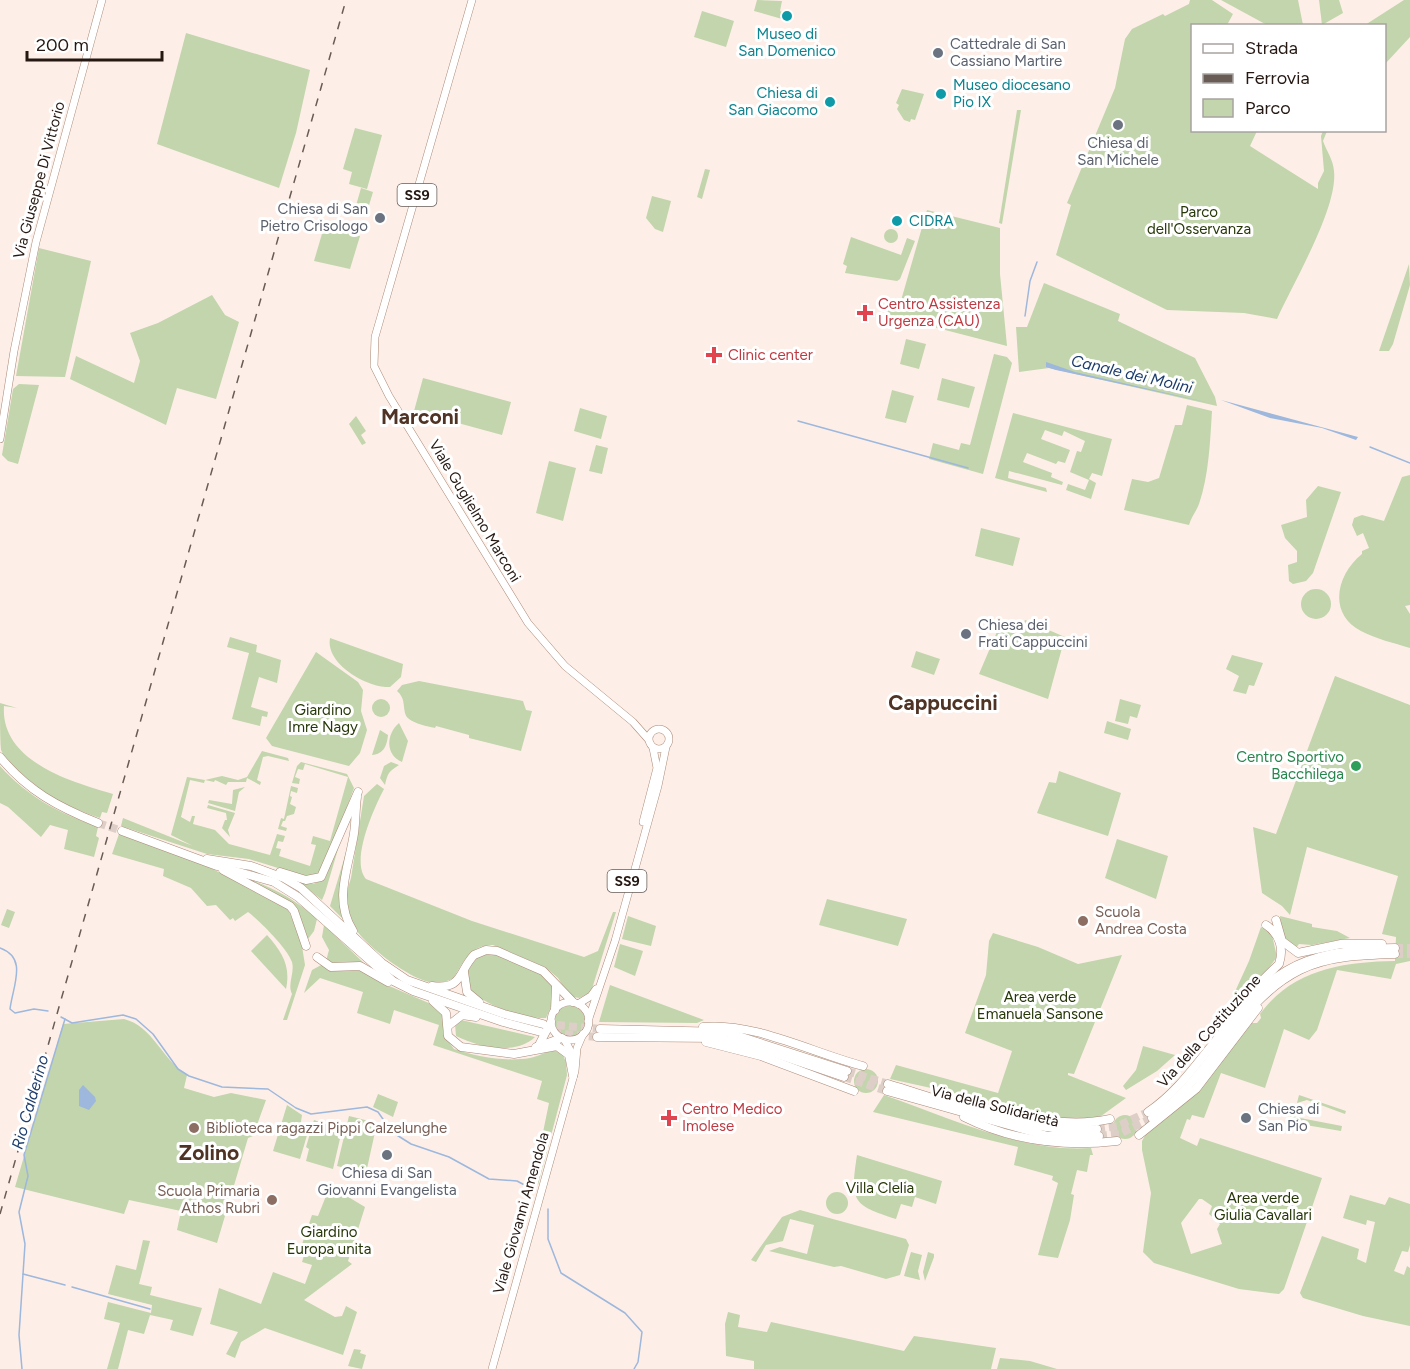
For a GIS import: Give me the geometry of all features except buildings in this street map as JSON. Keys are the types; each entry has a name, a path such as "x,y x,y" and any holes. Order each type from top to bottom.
{"highway":[{"path":"0,757 25,785 42,797 62,809 98,823"},
{"path":"200,858 253,863 306,880 321,877 358,792 354,837 342,891 342,905 346,920 363,944"},
{"path":"122,831 200,858 290,906 294,911 306,946"},
{"path":"227,860 284,878 301,888 382,963 407,980 504,1018"},
{"path":"217,866 274,882 298,897 380,971 443,1009 448,1026 448,1036 461,1047 495,1053 527,1052 551,1046 563,1048 569,1055 573,1076"},
{"path":"1276,920 1282,941 1298,953 1351,943 1376,944 1395,951"},
{"path":"1208,1050 1236,1006 1280,964 1281,944 1266,925"},
{"path":"407,980 447,986 458,980 474,955 490,950 543,971 575,1003"},
{"name":"Via della Costituzione","path":"1395,951 1338,958 1302,969 1279,984 1247,1013 1208,1065 1180,1094 1150,1115 1173,1093 1253,997 1287,969 1312,958 1334,952 1395,951"},
{"path":"317,957 331,967 360,966 391,983 412,991 504,1018 545,1026 539,1044"},
{"path":"464,972 464,986 472,998 504,1018"},
{"path":"1139,1135 1196,1089 1263,1000 1279,984"},
{"path":"555,1010 556,985"},
{"path":"448,1026 455,1018 466,1015 504,1018"},
{"path":"600,1029 731,1026 863,1066"},
{"path":"597,1037 718,1038 845,1074 736,1035 675,1029"},
{"path":"527,1052 539,1044 563,1038"},
{"path":"672,1038 724,1046 854,1091"},
{"name":"Via della Solidarietà","path":"887,1088 929,1096 1048,1129 1098,1133 1048,1136 950,1109 887,1088"},
{"path":"929,1096 1065,1124 1086,1124 1110,1119"},
{"path":"950,1109 982,1125 1042,1142 1084,1145 1117,1141"}],"main road":[{"name":"Via Giuseppe Di Vittorio","path":"0,439 14,351 36,242 102,0"},
{"name":"Viale Guglielmo Marconi","path":"472,0 375,337 374,366 389,396 528,624 572,673 633,722 648,739"},
{"name":"Viale Guglielmo Marconi","path":"633,722 656,729"},
{"path":"648,739 656,729 664,730 669,735 666,747 653,748"},
{"name":"SS9","path":"555,1010 561,1004 575,1003 591,996 598,986 654,782 657,761 648,739"},
{"name":"SS9","path":"583,1034 615,940 658,786 666,747"},
{"path":"575,1003 585,1011 588,1021"},
{"path":"555,1010 545,1026 563,1038 573,1052 576,1064"},
{"path":"563,1038 576,1039 583,1034"},
{"name":"Viale Giovanni Amendola","path":"492,1369 573,1076 577,1048 583,1034"}],"green space":[{"path":"757,0 782,1 780,11 784,13 782,19 754,11"},
{"name":"Parco dell'Osservanza","path":"1190,0 1212,0 1233,14 1228,24 1191,24 1191,132 1257,132 1250,146 1318,189 1318,183 1324,171 1321,136 1323,132 1327,132 1323,141 1334,171 1329,205 1313,245 1277,319 1244,313 1167,310 1056,255 1071,205 1067,203 1115,88 1125,39 1132,29 1189,4"},
{"path":"1221,0 1298,0 1303,24 1265,24"},
{"path":"1319,0 1339,0 1343,13 1322,24"},
{"path":"1404,0 1410,0 1410,37 1386,63 1386,24 1367,24"},
{"path":"702,11 734,21 726,47 694,37"},
{"path":"186,33 310,70 296,133 279,188 157,144"},
{"path":"902,89 924,94 915,120 911,119 910,122 904,120 897,109 899,105 896,103"},
{"path":"1017,110 1021,110 1002,224 999,223"},
{"path":"355,128 382,135 367,189 349,184 352,172 343,169"},
{"path":"705,169 710,170 702,199 697,197"},
{"path":"361,188 373,192 367,212 355,209"},
{"path":"652,196 671,201 663,232 655,229 646,218"},
{"path":"927,210 1000,228 1000,274 1007,346 887,315 890,301 900,304"},
{"path":"329,225 360,236 350,269 314,261 324,227"},
{"path":"891,229 896,231 898,236 896,241 891,243 886,241 884,236 886,231"},
{"path":"851,237 901,255 907,238 915,241 900,279 897,281 845,273 847,266 843,264"},
{"path":"39,248 91,261 65,377 16,376"},
{"path":"1409,264 1410,285 1393,344 1389,351 1379,351"},
{"path":"1044,283 1120,314 1118,321 1195,358 1215,397 1217,406 1049,368 1019,372 1016,327 1027,327"},
{"path":"212,295 225,315 239,322 216,399 177,388 166,425 70,379 76,356 134,383 140,361 130,333 158,323"},
{"path":"906,339 926,344 919,369 900,364"},
{"path":"994,354 1007,357 1012,363 983,474 929,459 933,443 959,450 961,443 970,445"},
{"path":"423,378 511,402 502,435 414,411"},
{"path":"942,378 975,387 969,408 937,400"},
{"path":"19,384 39,385 18,464 8,461 2,455 13,389"},
{"path":"892,390 914,396 906,423 885,418"},
{"path":"1187,405 1212,411 1205,482 1199,504 1189,525 1124,510 1132,479 1148,482 1159,478 1175,425 1182,425"},
{"path":"580,408 607,416 601,439 574,431"},
{"path":"1013,413 1112,439 1102,476 1092,473 1089,479 1096,483 1091,499 1066,490 1068,484 1085,490 1089,480 1070,472 1077,451 1081,452 1085,441 1064,431 1062,436 1045,430 1041,439 1070,450 1065,463 1058,461 1056,464 1027,453 1023,462 1052,473 1051,477 1063,482 1062,485 1009,471 1008,478 1046,488 1047,492 995,478"},
{"path":"356,416 366,431 361,435 366,443 362,445 349,424"},
{"path":"596,445 608,448 602,474 589,471"},
{"path":"549,461 576,468 563,521 536,513"},
{"path":"1410,475 1410,605 1405,606 1410,614 1410,648 1361,631 1350,623 1343,614 1339,593 1353,562 1362,554 1362,551 1369,548 1363,533 1357,536 1352,525 1354,518 1362,515 1384,521 1402,477"},
{"path":"1318,486 1341,492 1313,573 1306,581 1293,584 1289,581 1288,565 1297,562 1297,551 1285,538 1281,525 1307,517 1306,500"},
{"path":"981,528 1020,538 1013,566 975,556"},
{"path":"1316,589 1322,590 1330,598 1330,610 1322,618 1316,619 1310,618 1302,610 1301,604 1302,598 1310,590"},
{"path":"1025,620 1065,637 1048,699 979,674 999,627 1019,635"},
{"path":"230,637 257,645 256,652 281,660 277,683 259,677 251,707 268,712 267,717 262,716 260,726 232,719 249,653 227,647"},
{"path":"330,638 403,664 401,677 390,687 381,687 361,679 342,666 334,657 330,648"},
{"path":"916,651 940,659 934,675 911,667"},
{"name":"Giardino Imre Nagy","path":"316,652 358,682 363,690 361,711 367,730 360,753 349,766 272,746 266,738"},
{"path":"1232,655 1263,663 1254,686 1249,685 1246,694 1233,691 1239,676 1226,669"},
{"name":"Area verde Giulia Cavallari","path":"1335,676 1410,705 1410,961 1396,964 1391,979 1337,970 1317,1030 1309,1040 1284,1029 1265,1088 1221,1073 1204,1118 1192,1115 1190,1120 1187,1119 1180,1138 1197,1146 1200,1138 1322,1178 1284,1289 1279,1294 1239,1289 1154,1263 1143,1252 1151,1193 1142,1150 1142,1141 1147,1132 1196,1094 1252,1023 1257,1023 1261,1018 1260,1014 1288,987 1320,971 1338,966 1395,961 1396,937 1382,934 1398,876 1307,847 1290,915 1282,906 1262,893 1253,827 1276,834","holes":["1199,1199 1212,1206 1209,1214 1220,1224 1217,1229 1222,1244 1191,1254 1181,1223"]},
{"path":"419,681 523,701 526,710 532,711 521,751 469,738 469,735 436,726 435,728 413,722 405,713 403,699 397,691 402,685"},
{"path":"377,699 385,699 390,704 388,715 377,717 372,712 372,704"},
{"path":"1120,699 1141,705 1137,718 1130,716 1128,724 1115,721"},
{"path":"0,703 17,708 4,706 6,726 14,742 27,756 61,776 113,794 107,813 102,812 100,818 58,801 19,774 1,750"},
{"path":"1107,721 1131,729 1128,740 1104,733"},
{"path":"399,723 408,741 402,762 396,759 389,744 392,733"},
{"path":"380,730 388,735 387,742 382,751 372,755"},
{"path":"262,751 288,758 289,761 263,757 257,780 261,782 260,785 247,778 246,782 228,782 226,785 215,780 214,782 205,780 222,776 238,780 247,777"},
{"path":"301,762 347,774 354,788 323,872 307,877 249,859 207,854 121,826 123,818 193,846 171,835 187,777 205,780 204,783 190,780 181,817 190,822 192,816 195,816 193,824 215,830 229,844 270,855 277,834 285,836 283,842 278,841 276,848 281,849 279,856 310,866 316,845 311,844 313,836 330,841 348,777 305,764 303,770 298,769 295,777 300,779 299,784 292,783 297,766"},
{"path":"391,762 399,765 389,773 385,785 380,778 384,766"},
{"path":"0,766 22,787 45,803 98,827 96,836 99,838 94,857 64,849 68,830 50,825 41,837 8,807 0,803"},
{"path":"1059,771 1121,793 1108,836 1037,813 1049,782 1056,783"},
{"path":"377,784 384,789 365,834 362,848 362,871 366,879 472,921 584,957 598,951 613,912 616,912 591,992 579,998 569,996 558,978 545,967 493,945 473,951 464,960 453,979 441,983 429,982 403,970 364,939 348,916 345,887 346,883 348,888 351,878 364,796"},
{"path":"291,786 298,788 297,793 291,791 290,796 292,797 290,804 296,807 294,814 287,816 283,821 281,826 287,828 286,831 278,829 281,818 284,819"},
{"path":"245,787 239,792 235,811 208,803 209,800 232,804 233,790"},
{"path":"208,805 235,813 228,830 230,837 222,828 227,820 226,813 207,808"},
{"path":"344,829 322,900 296,880 313,884 325,879"},
{"path":"119,834 209,867 288,909 301,940 305,965 287,1020 283,1020 292,994 290,986 292,962 273,935 248,912 235,921 233,918 230,920 216,905 207,906 191,888 163,876 164,869 112,854"},
{"path":"350,839 339,898 343,919 330,906"},
{"path":"1117,839 1168,856 1156,899 1105,878"},
{"path":"235,874 279,892 317,919 314,931 308,939 299,914"},
{"path":"827,899 907,919 898,946 819,925"},
{"path":"7,909 15,912 9,928 1,925"},
{"path":"628,916 656,926 651,946 622,939"},
{"path":"1280,916 1312,924 1312,927 1337,931 1350,938 1312,945 1299,944 1296,948 1282,937"},
{"path":"324,925 367,966 326,961 329,950 322,937"},
{"path":"1261,927 1272,935 1277,957 1268,969 1236,998 1233,996"},
{"name":"Area verde Emanuela Sansone","path":"993,933 1038,947 1078,964 1122,955 1074,1074 1068,1073 1068,1075 1126,1098 1097,1119 1058,1120 995,1102 890,1079 896,1065 998,1093 1012,1051 965,1033 986,975 989,941"},
{"path":"267,935 284,960 287,973 286,989 251,951"},
{"path":"620,944 643,951 635,976 614,967"},
{"path":"486,953 516,962 545,976 552,986 555,998 546,1018 506,1010 486,1002 470,991 467,973 474,958"},
{"path":"323,964 358,968 380,982 431,1004 443,1013 443,1034 454,1049 501,1059 530,1058 550,1051 562,1053 566,1062 567,1075 538,1185 535,1182 540,1147 544,1143 542,1137 549,1103 537,1099 542,1081 433,1045 439,1025 394,1010 390,1024 357,1013 363,992 320,978 304,993 312,970"},
{"path":"610,985 704,1020 697,1023 599,1022"},
{"path":"570,1006 576,1007 584,1015 584,1027 576,1035 570,1036 564,1035 556,1027 555,1021 556,1015 564,1007"},
{"path":"124,1019 143,1029 171,1061 187,1075 184,1088 214,1097 231,1093 266,1100 253,1136 248,1138 217,1243 177,1230 181,1211 129,1200 124,1214 15,1187 63,1024"},
{"path":"461,1020 535,1037 527,1043 507,1048 485,1046 456,1036 455,1024"},
{"path":"1143,1046 1175,1055 1157,1071 1126,1090 1123,1086 1136,1070"},
{"path":"866,1069 874,1073 878,1081 874,1089 866,1093 858,1089 854,1081 858,1073"},
{"path":"378,1094 398,1102 393,1117 373,1107"},
{"path":"884,1095 986,1132 1012,1139 1038,1145 1091,1148 1093,1155 1090,1155 1087,1172 1077,1170 1071,1194 1074,1195 1070,1220 1058,1258 1038,1255 1058,1183 1052,1180 1053,1176 1014,1165 1018,1147 873,1112"},
{"path":"1299,1095 1346,1111 1345,1114 1307,1100 1297,1103"},
{"path":"287,1105 302,1115 300,1128 308,1132 300,1159 273,1151"},
{"path":"1293,1108 1298,1109 1295,1117 1342,1126 1341,1131 1288,1122"},
{"path":"1120,1115 1130,1115 1137,1122 1137,1132 1130,1139 1120,1139 1113,1132 1113,1122"},
{"path":"349,1116 377,1123 366,1173 337,1166"},
{"path":"314,1120 342,1130 333,1169 306,1161 309,1149 306,1147"},
{"name":"Villa Clelia","path":"857,1155 942,1181 936,1204 915,1197 912,1207 901,1204 896,1219 870,1210 857,1199 855,1192"},
{"name":"Giardino Europa unita","path":"330,1186 365,1207 348,1261 352,1264 304,1300 335,1317 342,1316 346,1306 357,1312 343,1355 265,1328 241,1342 235,1358 226,1354 238,1332 210,1324 219,1288 261,1304 273,1272 305,1284 312,1265 302,1262 305,1252 300,1250 312,1215 318,1216"},
{"path":"837,1192 845,1195 848,1203 845,1211 837,1214 829,1211 826,1203 829,1195"},
{"path":"1350,1195 1385,1205 1389,1197 1410,1204 1410,1245 1408,1252 1402,1251 1394,1271 1404,1275 1407,1266 1410,1268 1410,1326 1363,1316 1303,1298 1300,1293 1322,1236 1359,1249 1357,1259 1366,1263 1375,1222 1367,1220 1366,1225 1343,1218"},
{"path":"800,1210 906,1239 909,1245 900,1275 886,1279 841,1266 834,1267 769,1251 780,1247 807,1254 814,1225 790,1219 783,1241 766,1245 756,1262 751,1260 782,1217"},
{"path":"143,1240 150,1241 139,1284 152,1287 150,1295 202,1308 193,1336 170,1330 173,1320 150,1315 144,1334 128,1330 118,1369 107,1369 120,1323 104,1319 108,1302 151,1313 152,1305 108,1294 116,1265 136,1270"},
{"path":"911,1252 922,1255 918,1271 920,1280 904,1276"},
{"path":"928,1252 934,1254 934,1257 925,1281 923,1272"},
{"path":"728,1312 740,1315 738,1327 767,1332 771,1322 904,1351 914,1336 996,1348 991,1369 754,1369 754,1361 726,1356 725,1324"},
{"path":"354,1349 361,1350 360,1353 366,1355 362,1369 348,1366"},
{"path":"1000,1358 1030,1361 1057,1369 997,1369"}],"water":[{"path":"1046,362 1075,372 1210,403 1056,370 1046,367"},
{"path":"1221,400 1358,437 1356,440 1322,428 1270,418"},
{"path":"83,1085 96,1101 89,1110 79,1106 79,1090"}],"waterway":[{"name":"Canale dei Molini","path":"1025,316 1030,281 1037,262"},
{"path":"798,421 968,468"},
{"name":"Canale dei Molini","path":"1370,447 1410,463"},
{"path":"0,948 14,958 16,965 16,982 10,1009 15,1013 34,1009 48,1011"},
{"path":"61,1017 72,1023 123,1015 136,1019 153,1034 178,1069 189,1076 222,1087 268,1089 296,1108 311,1114 367,1107 378,1112 392,1132 411,1144 449,1157 489,1179 517,1181 532,1189"},
{"name":"Rio Calderino","path":"22,1369 19,1335 25,1244 19,1212 28,1176 24,1155 65,1019"},
{"path":"548,1209 548,1239 561,1273 625,1313 642,1332 638,1362 634,1369"},
{"path":"23,1274 65,1285"},
{"path":"72,1287 150,1309"}],"tunnel":[{"path":"98,823 122,831"},
{"path":"1395,948 1410,948"},
{"path":"1395,954 1410,954"},
{"path":"545,1024 600,1029"},
{"path":"541,1032 597,1037"},
{"path":"847,1071 888,1084"},
{"path":"844,1077 887,1091"},
{"path":"1097,1129 1118,1126 1148,1112"},
{"path":"1099,1136 1119,1134 1152,1118"}],"railway":[{"path":"0,1214 346,0"}],"place":[{"name":"Museo di San Domenico","path":"787,16"},
{"name":"Cattedrale di San Cassiano Martire","path":"938,53"},
{"name":"Museo diocesano Pio IX","path":"941,94"},
{"name":"Chiesa di San Giacomo","path":"830,102"},
{"name":"Chiesa di San Michele","path":"1118,125"},
{"name":"Chiesa di San Pietro Crisologo","path":"380,218"},
{"name":"CIDRA","path":"897,221"},
{"name":"Centro Assistenza Urgenza (CAU)","path":"865,313"},
{"name":"Clinic center","path":"714,355"},
{"name":"Chiesa dei Frati Cappuccini","path":"966,634"},
{"name":"Centro Sportivo Bacchilega","path":"1356,766"},
{"name":"Scuola Andrea Costa","path":"1083,921"},
{"name":"Centro Medico Imolese","path":"669,1118"},
{"name":"Chiesa di San Pio","path":"1246,1118"},
{"name":"Biblioteca ragazzi Pippi Calzelunghe","path":"194,1128"},
{"name":"Chiesa di San Giovanni Evangelista","path":"387,1155"},
{"name":"Scuola Primaria Athos Rubri","path":"272,1200"}],"district":[{"name":"Marconi","path":"420,416"},
{"name":"Cappuccini","path":"943,702"},
{"name":"Zolino","path":"209,1152"}]}
